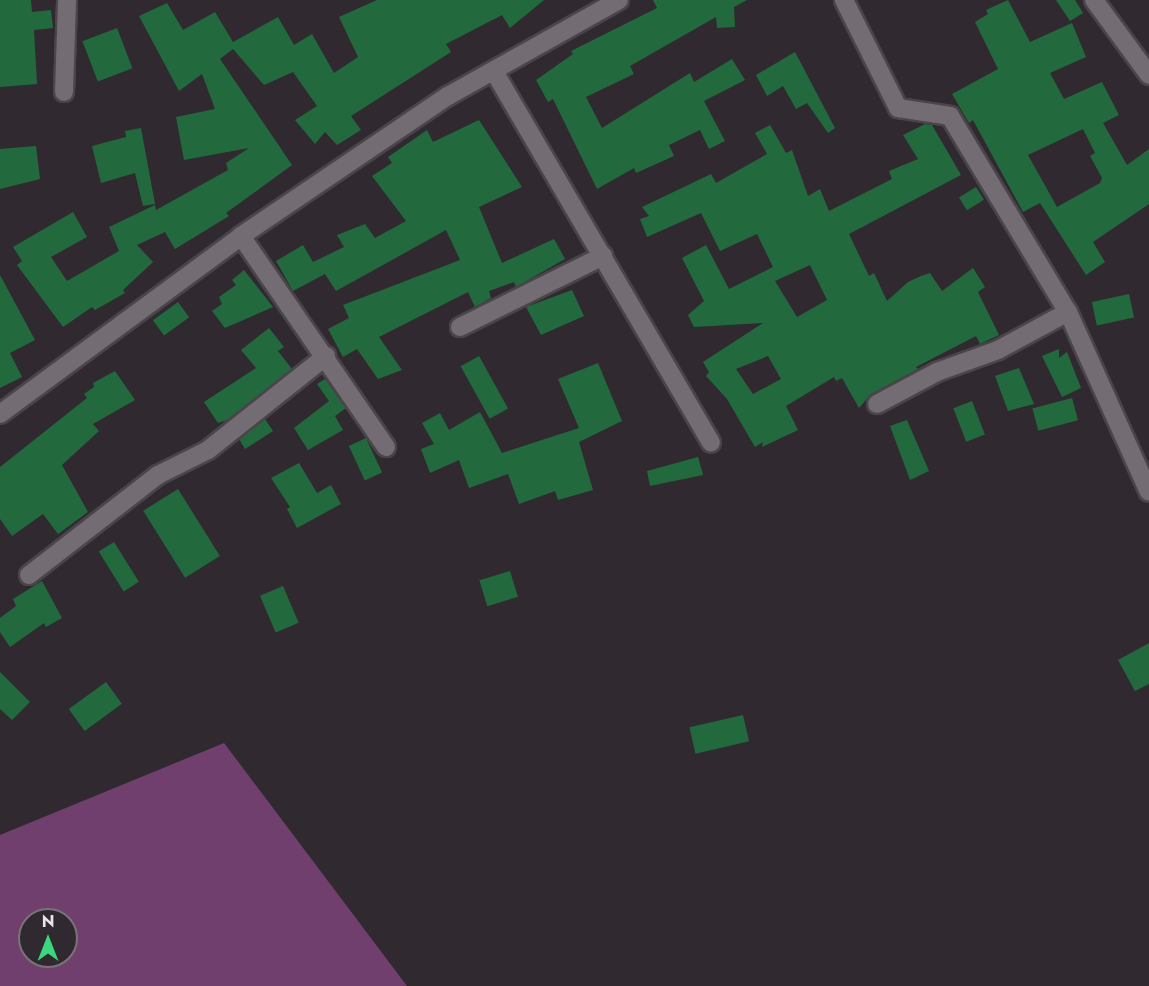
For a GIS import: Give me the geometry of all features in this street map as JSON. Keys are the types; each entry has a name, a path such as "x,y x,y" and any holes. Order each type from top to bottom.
{"street":[{"path":"0,414 241,236 448,96 495,73 619,0"},
{"path":"844,0 893,101 904,112 935,111 950,116 1068,312 1149,492"},
{"path":"1094,0 1149,75"},
{"path":"64,92 72,2"},
{"path":"495,73 711,442"},
{"path":"241,236 326,356 386,447"},
{"path":"460,327 603,256"},
{"path":"877,404 937,372 998,350 1068,312"},
{"path":"29,574 158,475 208,450 326,356"}],"shaded area":[{"path":"224,743 407,986 0,986 0,835"}],"building":[{"path":"0,0 31,0 32,12 51,10 53,28 34,30 37,84 0,87"},
{"path":"377,0 544,0 510,28 502,15 446,44 451,52 351,116 361,130 337,145 325,132 315,144 295,120 317,106 293,72 264,85 233,49 220,59 292,165 226,213 229,216 175,249 165,232 137,245 153,262 123,290 125,293 95,310 92,307 63,327 17,265 22,261 13,247 73,212 87,237 51,257 67,281 119,251 109,227 155,205 156,210 228,170 226,163 249,148 184,160 176,117 215,109 202,74 179,91 139,16 167,3 183,30 215,12 233,42 278,17 294,45 312,34 334,73 358,57 339,17"},
{"path":"653,0 747,0 734,7 735,27 717,28 716,17 630,66 634,74 586,97 602,128 690,73 694,82 732,59 745,80 704,101 725,141 709,149 700,130 669,145 674,156 636,173 634,168 597,189 553,99 548,102 536,80 573,54 571,51 657,8"},
{"path":"1008,0 1030,42 1072,23 1086,57 1050,73 1064,99 1102,82 1119,115 1103,123 1127,165 1149,149 1149,204 1093,242 1105,262 1086,275 1040,203 1023,212 973,120 969,123 952,94 998,69 975,22 988,14 986,10","holes":["1083,129 1095,153 1090,156 1102,178 1100,183 1057,207 1028,155"]},
{"path":"1056,0 1075,0 1083,13 1070,21"},
{"path":"117,28 132,68 98,81 82,41"},
{"path":"795,52 835,128 828,133 807,103 796,109 783,86 767,96 756,75"},
{"path":"479,120 522,187 479,207 502,263 554,239 565,259 516,287 514,282 489,291 491,298 475,307 468,292 379,337 402,370 378,379 357,349 343,357 328,329 349,318 343,305 460,260 446,230 336,291 325,274 293,291 276,261 303,245 313,262 344,247 337,235 365,224 375,238 406,221 372,176 392,163 388,157 427,130 433,142"},
{"path":"925,124 932,125 961,175 849,234 869,276 874,273 887,301 908,282 921,276 930,273 942,291 973,268 985,287 978,292 999,335 980,344 976,336 916,367 918,369 871,394 859,408 842,378 836,381 834,377 786,406 798,430 762,447 763,442 755,447 727,399 706,376 709,372 703,362 763,323 694,327 688,315 704,301 682,258 706,245 729,289 773,267 757,234 720,251 701,213 647,237 640,219 649,216 642,207 711,174 716,183 767,154 755,133 770,125 786,153 792,150 808,196 820,189 829,211 892,179 889,171 918,159 903,135","holes":["810,265 827,300 797,317 775,281","768,356 781,379 753,394 736,369"]},
{"path":"141,128 155,204 143,206 135,173 101,183 92,146 126,137 125,131"},
{"path":"36,146 40,179 0,189 0,149"},
{"path":"976,187 984,200 967,210 959,198"},
{"path":"244,270 273,307 225,328 212,311 222,304 219,297 236,285 232,280"},
{"path":"0,275 35,340 10,353 22,377 0,388"},
{"path":"572,290 584,316 541,335 526,307"},
{"path":"1129,294 1134,317 1097,325 1092,302"},
{"path":"178,302 189,317 164,336 153,320"},
{"path":"269,328 284,347 278,351 292,369 227,420 218,423 204,402 256,368 241,350"},
{"path":"1059,349 1059,358 1067,352 1081,388 1062,397 1042,356"},
{"path":"479,356 508,408 490,419 461,366"},
{"path":"598,363 622,421 579,442 593,490 558,500 555,491 519,504 508,474 469,488 459,460 430,473 421,449 434,444 422,423 440,413 449,430 480,412 502,453 579,428 558,379"},
{"path":"1019,368 1034,404 1008,411 995,376"},
{"path":"115,371 135,400 93,424 99,431 62,465 88,512 58,534 43,514 12,536 0,519 0,467 87,398 84,394 94,387 93,383"},
{"path":"325,379 346,408 335,416 343,430 308,450 294,428 329,401 317,384"},
{"path":"1072,398 1078,420 1038,431 1032,409"},
{"path":"972,401 985,435 966,442 953,408"},
{"path":"265,419 273,431 245,449 239,439"},
{"path":"907,420 929,471 910,480 890,426"},
{"path":"366,438 382,472 365,480 349,446"},
{"path":"698,457 703,475 650,486 647,471"},
{"path":"299,463 317,493 331,485 341,504 297,528 287,509 290,507 271,478"},
{"path":"178,489 220,556 185,578 143,511"},
{"path":"114,542 139,582 124,591 99,552"},
{"path":"510,571 518,597 487,606 479,580"},
{"path":"42,581 62,618 46,627 44,623 10,647 0,632 0,618 16,606 13,599"},
{"path":"283,586 299,623 276,633 260,596"},
{"path":"1149,643 1149,684 1135,691 1118,660"},
{"path":"0,672 30,702 12,720 0,709"},
{"path":"106,682 122,704 85,731 69,709"},
{"path":"743,715 749,741 695,754 689,727"}]}
